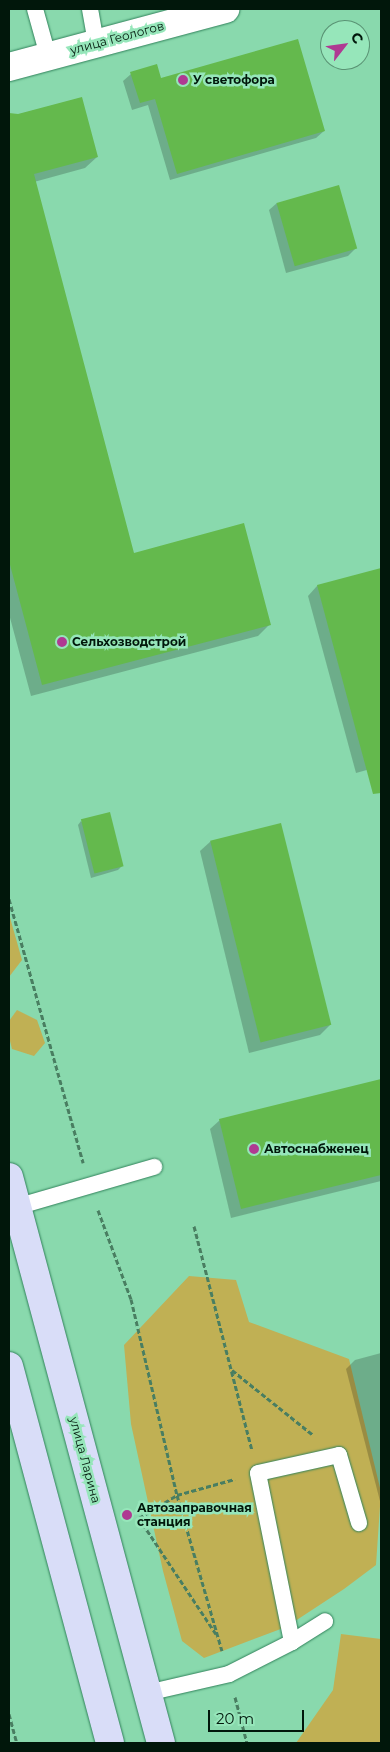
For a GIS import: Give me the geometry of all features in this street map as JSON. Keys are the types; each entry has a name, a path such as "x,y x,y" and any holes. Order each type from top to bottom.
{"main road":[{"name":"улица Ларина","path":"9,1177 161,1743"},
{"path":"9,1366 110,1743"}],"street":[{"name":"улица Геологов","path":"9,67 225,9"}],"lane":[{"path":"34,9 48,56"},
{"path":"90,9 96,43"},
{"path":"16,1207 154,1167"},
{"path":"292,1642 258,1473 339,1455 358,1523"},
{"path":"147,1693 229,1674 292,1642 325,1621"}],"path":[{"path":"9,899 89,1186 131,1299 177,1495 248,1743"},
{"path":"194,1226 258,1473 177,1495 139,1518 218,1638"},
{"path":"231,1370 339,1455"},
{"path":"9,1714 17,1743"}],"shaded area":[{"path":"9,914 22,960 9,977"},
{"path":"17,1010 37,1020 45,1043 34,1056 12,1049 9,1037 9,1021"},
{"path":"189,1276 236,1280 249,1322 349,1359 381,1492 376,1565 344,1589 286,1627 204,1658 182,1641 163,1571 131,1424 124,1345"},
{"path":"341,1634 381,1639 381,1743 296,1743 333,1690"}],"building":[{"path":"298,39 325,131 177,174 155,99 140,103 130,72 157,64 161,78"},
{"path":"82,97 98,157 34,174 134,553 244,523 271,625 42,685 9,561 9,113 18,114"},
{"path":"339,185 357,248 295,266 277,203"},
{"path":"381,568 381,793 373,794 317,585"},
{"path":"110,812 124,866 94,874 81,819"},
{"path":"281,823 331,1025 260,1042 210,841"},
{"path":"381,1079 381,1175 241,1209 219,1119"}],"place":[{"name":"У светофора","path":"183,80"},
{"name":"Сельхозводстрой","path":"62,642"},
{"name":"Автоснабженец","path":"254,1149"},
{"name":"Автозаправочная станция","path":"127,1515"}]}
